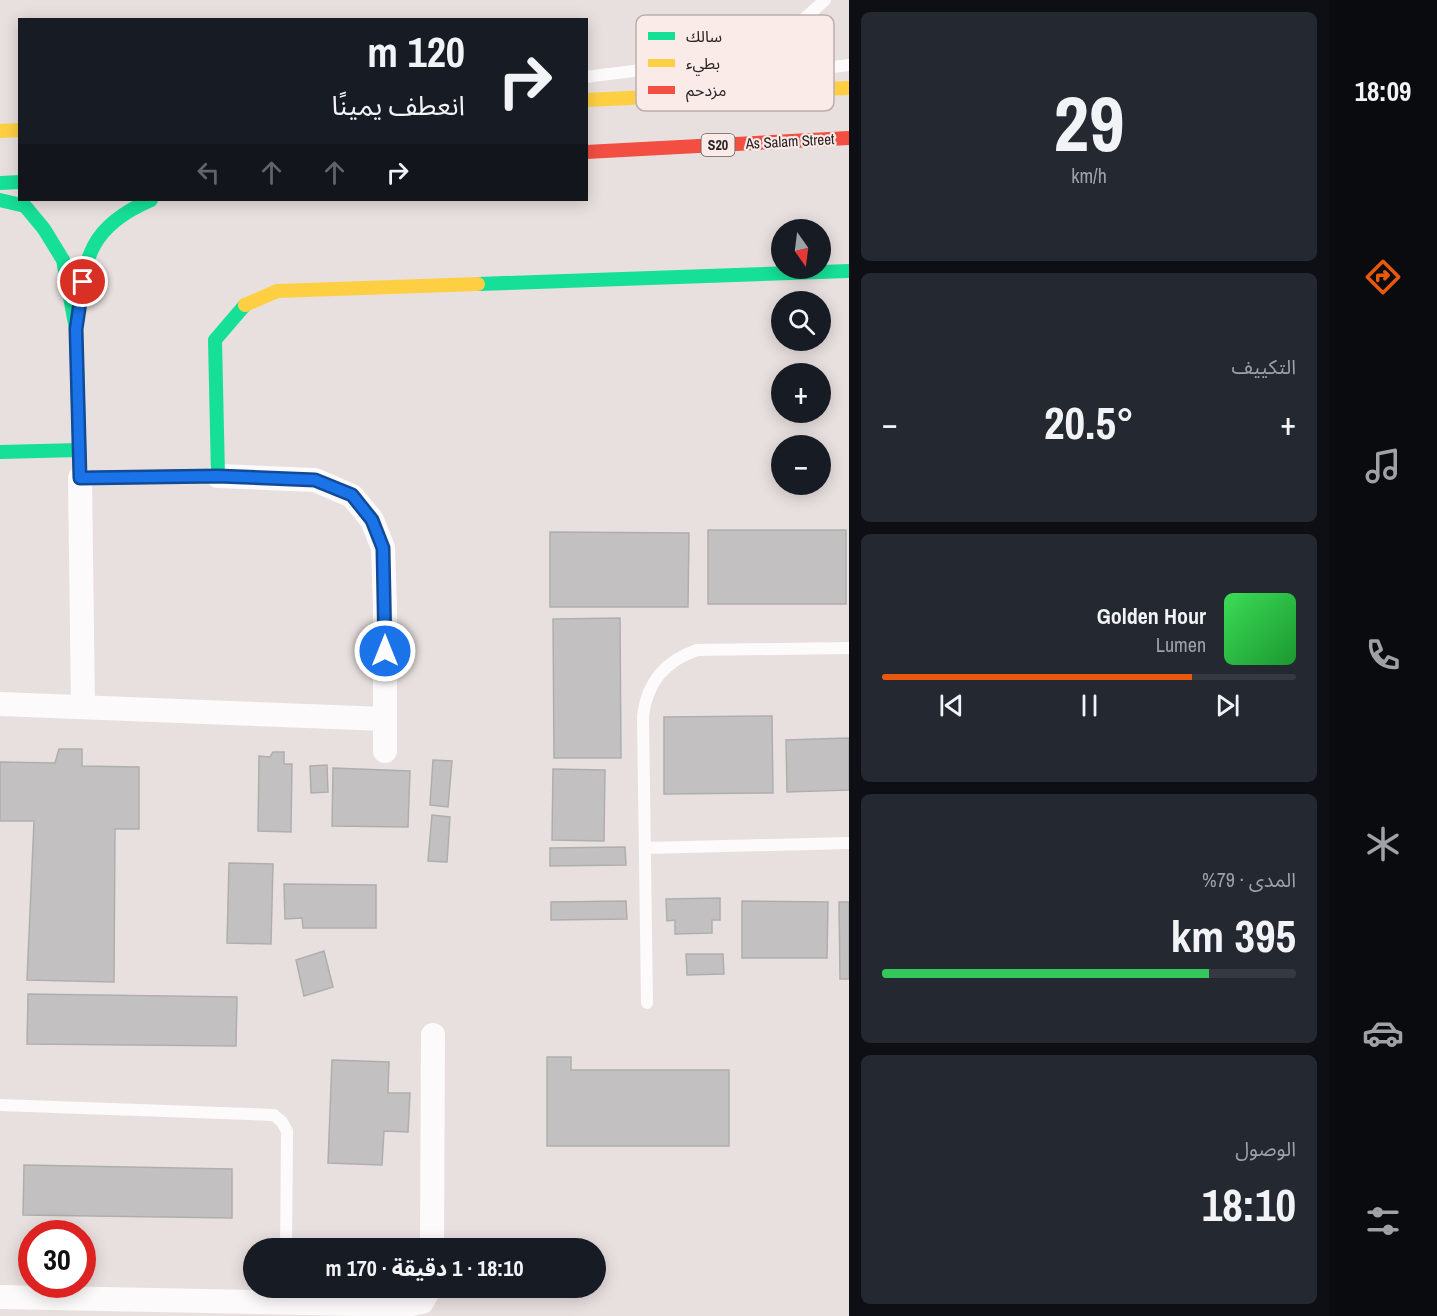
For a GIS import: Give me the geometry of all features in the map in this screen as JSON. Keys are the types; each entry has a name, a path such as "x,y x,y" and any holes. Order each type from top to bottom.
{"street":[{"path":"834,89 849,88"},
{"path":"588,100 636,97"},
{"path":"0,131 18,130"},
{"name":"As Salam Street","path":"588,152 849,138"},
{"path":"0,183 18,182"},
{"path":"0,200 25,206 44,229 63,260 76,329 83,707"},
{"path":"76,329 86,259 101,232 130,208 148,201"},
{"path":"218,476 215,340 243,306 277,291 849,272"},
{"path":"0,452 79,450"},
{"path":"80,478 218,476 315,480 352,495 372,520 383,548 386,606 385,751"},
{"path":"0,704 385,719"},
{"path":"432,1238 433,1035"},
{"path":"0,1297 243,1295"},
{"path":"322,1298 407,1305 425,1302"}],"lane":[{"path":"807,15 825,0"},
{"path":"834,66 849,65"},
{"path":"588,77 636,70"},
{"path":"647,1003 643,716 650,687 664,669 683,655 697,650 849,648"},
{"path":"645,848 849,843"},
{"path":"0,1105 274,1115 287,1131 286,1238"}],"building":[{"path":"708,530 846,530 846,604 708,604"},
{"path":"550,532 689,533 688,607 550,607"},
{"path":"620,618 621,758 554,758 553,619"},
{"path":"772,716 773,793 664,794 664,717"},
{"path":"849,738 849,790 787,792 786,740"},
{"path":"59,749 82,749 82,766 139,767 139,829 115,829 114,982 27,980 34,821 0,821 0,762 55,763"},
{"path":"273,752 284,752 284,764 292,764 291,832 258,831 259,756 270,757"},
{"path":"433,760 452,761 448,807 430,805"},
{"path":"327,765 328,792 311,793 310,766"},
{"path":"333,768 410,771 408,827 332,826"},
{"path":"553,769 605,770 604,841 552,840"},
{"path":"432,815 450,817 447,862 428,861"},
{"path":"625,847 626,865 550,866 550,848"},
{"path":"229,863 273,864 271,944 227,943"},
{"path":"284,884 376,885 376,928 303,928 302,918 285,919"},
{"path":"720,898 720,920 712,920 712,933 675,934 675,920 667,921 666,899"},
{"path":"626,901 627,919 551,920 551,902"},
{"path":"742,901 828,902 827,958 742,958"},
{"path":"839,902 849,902 849,979 840,979"},
{"path":"324,951 333,987 304,996 296,960"},
{"path":"686,954 723,954 724,974 687,975"},
{"path":"28,994 237,997 236,1046 27,1044"},
{"path":"547,1057 571,1057 571,1070 729,1070 729,1146 547,1146"},
{"path":"332,1060 389,1062 388,1093 410,1093 408,1132 384,1131 382,1165 328,1163"},
{"path":"24,1165 232,1169 232,1218 23,1215"}],"traffic: fast":[{"path":"0,183 18,182"},
{"path":"0,200 25,206 44,229 63,260 76,329 82,286 91,251 100,236 112,223 149,201"},
{"path":"478,284 849,271"},
{"path":"76,329 80,478 218,476 215,340 245,305"},
{"path":"0,452 79,450"}],"traffic: slow":[{"path":"834,89 849,88"},
{"path":"588,100 636,98"},
{"path":"0,131 18,130"},
{"path":"245,305 277,291 478,284"}],"traffic: jam":[{"path":"588,152 849,138"}],"route":[{"path":"83,282 76,329 80,478 218,476 315,480 352,495 372,520 383,548 386,606 385,651"}]}
